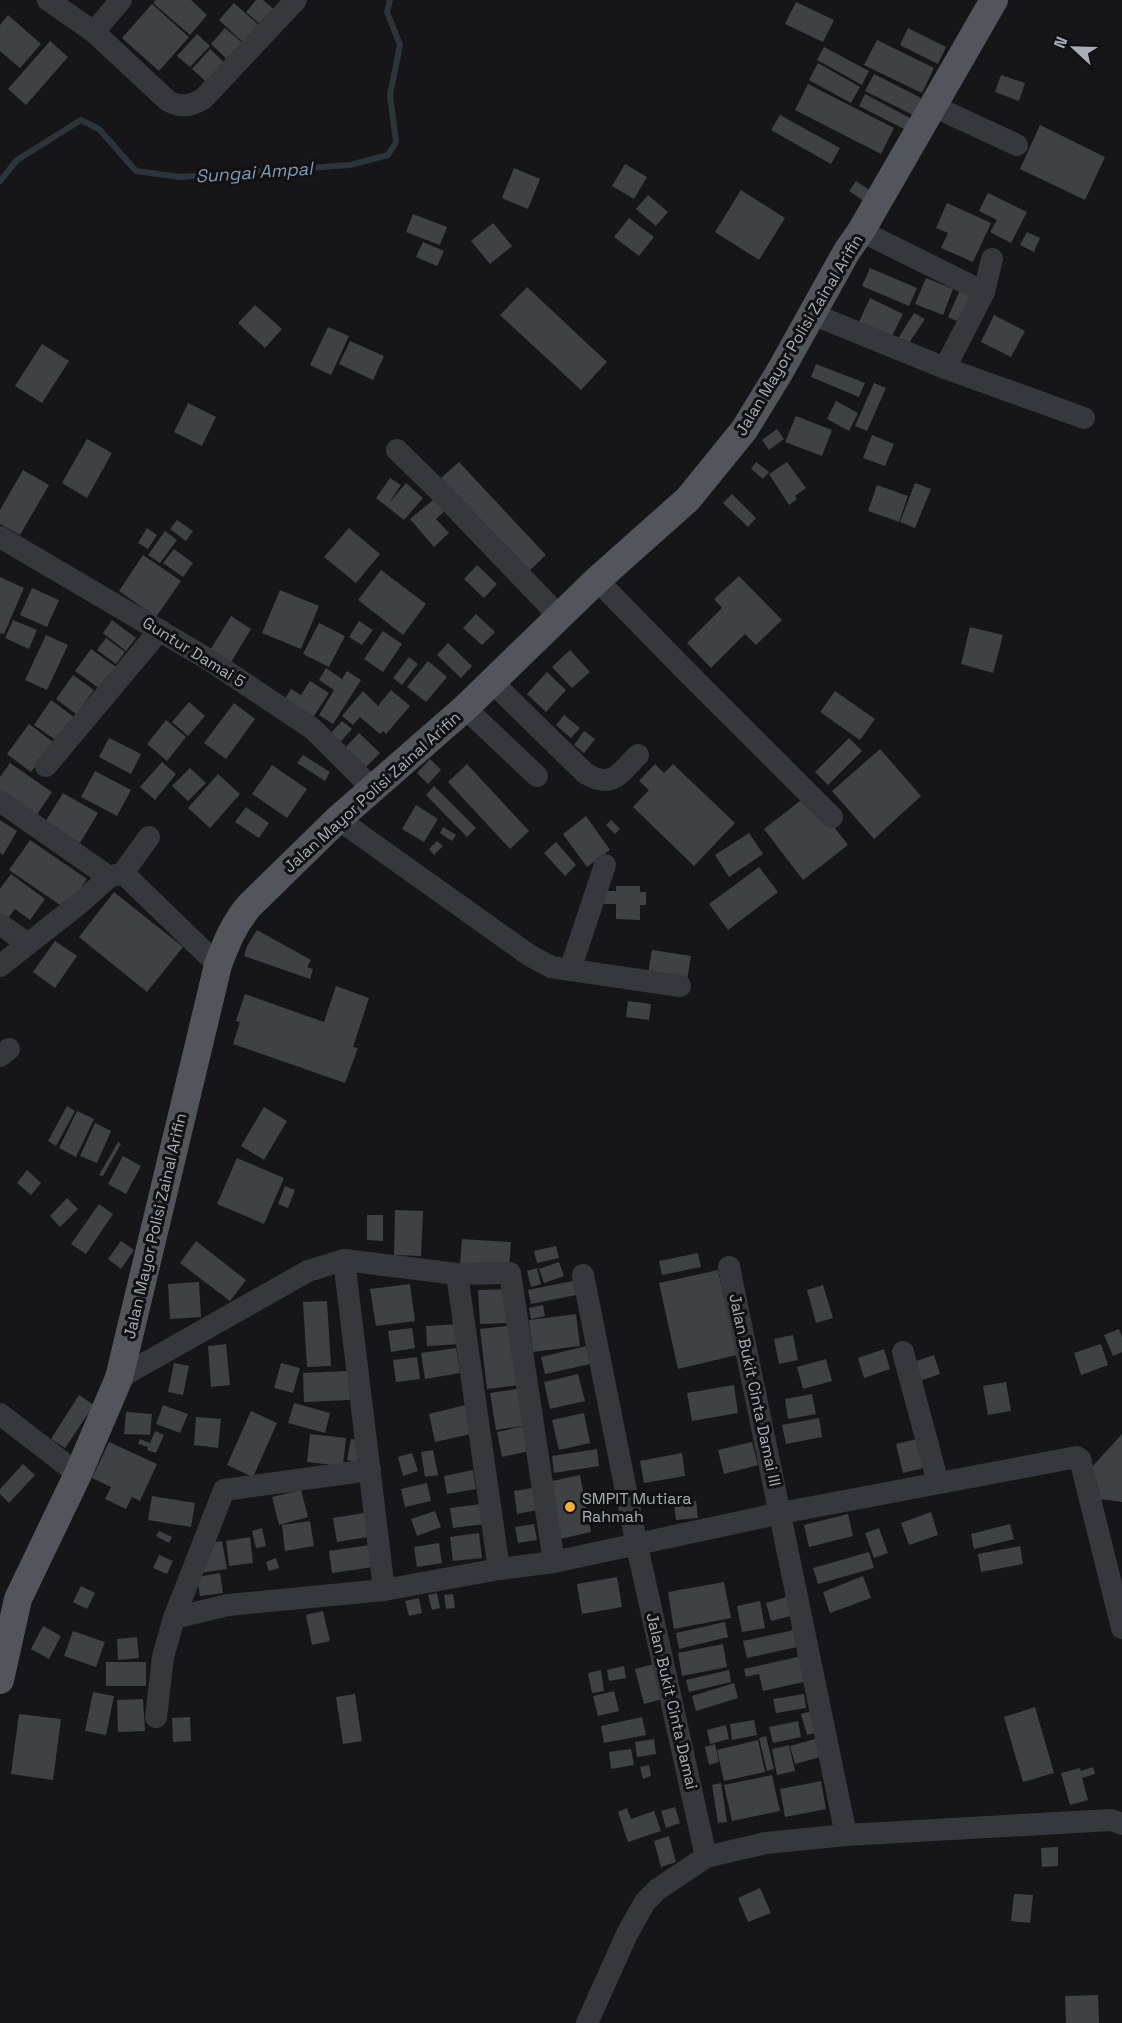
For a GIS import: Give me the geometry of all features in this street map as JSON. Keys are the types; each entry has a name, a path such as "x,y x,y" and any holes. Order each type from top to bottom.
{"main road":[{"name":"Jalan Mayor Polisi Zainal Arifin","path":"0,1680 18,1599 78,1474 119,1378 218,965 229,935 249,906 338,819 465,708 597,580 688,499 744,430 994,0"}],"street":[{"path":"48,0 94,32 168,101 178,106 191,105 203,99 296,0"},
{"path":"94,32 121,0"},
{"path":"933,105 1017,145"},
{"path":"861,231 984,292"},
{"path":"945,368 984,292 992,259"},
{"path":"812,314 945,368 1084,418"},
{"path":"397,450 560,616"},
{"name":"Guntur Damai 5","path":"0,537 211,661 313,729 372,788"},
{"path":"597,580 832,817"},
{"path":"46,766 160,630"},
{"path":"492,682 594,778 604,781 615,779 638,754"},
{"path":"465,708 537,777"},
{"path":"0,801 116,875 218,965"},
{"path":"338,819 528,955 551,967 680,986"},
{"path":"0,966 116,875 149,837"},
{"path":"570,970 605,865"},
{"path":"0,924 28,944"},
{"path":"344,1260 384,1590"},
{"path":"119,1378 308,1271 344,1260 457,1274 508,1272 554,1562"},
{"name":"Jalan Bukit Cinta Damai III","path":"729,1267 846,1835"},
{"path":"457,1274 499,1569"},
{"name":"Jalan Bukit Cinta Damai","path":"583,1275 637,1546 706,1857"},
{"path":"903,1352 938,1483"},
{"path":"0,1414 78,1474"},
{"path":"174,1618 228,1605 384,1590 499,1569 554,1562 637,1546 781,1513 1079,1457 1122,1628"},
{"path":"156,1717 163,1657 174,1618 224,1490 370,1470"},
{"path":"587,2023 627,1934 645,1902 657,1889 706,1857 766,1843 846,1835 1111,1820 1122,1824"}],"building":[{"path":"156,0 191,0 207,15 190,35 153,3"},
{"path":"256,0 263,0 276,11 262,26 246,12"},
{"path":"796,2 834,20 823,42 785,24"},
{"path":"234,3 261,27 246,45 219,20"},
{"path":"152,4 189,37 159,71 122,38"},
{"path":"8,15 41,44 20,68 0,51 0,25"},
{"path":"225,28 245,45 230,62 211,44"},
{"path":"908,28 946,47 938,64 900,45"},
{"path":"197,34 210,46 190,67 177,56"},
{"path":"877,40 934,68 922,93 864,65"},
{"path":"50,41 68,57 26,105 8,89"},
{"path":"824,47 869,71 862,85 817,60"},
{"path":"210,49 229,67 212,87 192,69"},
{"path":"818,63 860,87 851,103 809,80"},
{"path":"874,74 921,98 913,115 865,91"},
{"path":"1001,75 1025,83 1019,101 995,92"},
{"path":"808,84 894,128 881,154 795,110"},
{"path":"865,94 910,118 904,129 859,106"},
{"path":"780,115 840,148 831,164 771,130"},
{"path":"1040,125 1105,157 1085,200 1020,169"},
{"path":"625,164 647,177 634,199 612,186"},
{"path":"514,168 540,179 528,209 502,198"},
{"path":"856,181 871,191 864,201 849,191"},
{"path":"741,190 785,218 759,260 715,232"},
{"path":"988,193 1027,212 1011,243 990,232 997,220 979,211"},
{"path":"648,195 668,212 656,226 636,209"},
{"path":"947,203 991,223 973,262 941,248 948,233 936,228"},
{"path":"413,214 447,227 440,245 406,232"},
{"path":"629,218 654,237 639,256 614,237"},
{"path":"493,223 512,246 490,264 471,241"},
{"path":"1027,232 1040,238 1034,252 1020,245"},
{"path":"423,242 444,251 437,266 416,257"},
{"path":"870,268 917,288 909,306 862,286"},
{"path":"926,278 953,289 943,315 915,304"},
{"path":"527,287 607,362 581,390 500,315"},
{"path":"960,290 973,296 961,323 948,317"},
{"path":"870,298 903,314 889,342 857,326"},
{"path":"255,305 282,329 265,348 238,323"},
{"path":"914,313 925,319 907,346 897,340"},
{"path":"994,315 1025,331 1011,357 981,342"},
{"path":"328,327 349,336 331,375 310,365"},
{"path":"350,341 384,356 373,380 339,364"},
{"path":"42,344 69,361 42,403 15,386"},
{"path":"816,364 865,383 859,397 811,377"},
{"path":"874,383 886,388 867,431 855,426"},
{"path":"836,401 858,413 849,431 827,419"},
{"path":"188,403 216,417 202,446 174,432"},
{"path":"796,416 832,430 822,456 785,442"},
{"path":"777,429 784,439 769,450 762,440"},
{"path":"872,435 894,444 885,466 863,458"},
{"path":"87,439 112,453 87,498 62,483"},
{"path":"459,462 546,555 528,572 441,478"},
{"path":"756,462 769,472 763,479 751,469"},
{"path":"787,462 806,488 795,496 797,499 789,505 769,474"},
{"path":"23,470 49,485 20,535 0,524 0,510"},
{"path":"390,478 401,485 389,503 406,483 423,498 404,520 376,498"},
{"path":"915,483 931,489 915,528 900,522"},
{"path":"877,485 908,496 899,522 868,511"},
{"path":"732,494 756,518 748,527 723,503"},
{"path":"438,496 448,508 436,519 449,533 434,547 410,519"},
{"path":"177,520 193,531 186,541 170,529"},
{"path":"147,528 157,535 148,549 138,543"},
{"path":"349,528 380,554 356,583 324,557"},
{"path":"165,531 177,540 160,563 148,555"},
{"path":"174,549 193,563 183,577 163,563"},
{"path":"143,555 181,581 156,617 119,591"},
{"path":"477,565 497,584 484,598 464,579"},
{"path":"381,570 426,604 403,635 358,600"},
{"path":"739,576 782,620 756,645 745,634 711,668 687,643 722,608 714,599"},
{"path":"0,577 24,588 4,634 0,633"},
{"path":"32,588 59,600 47,627 20,615"},
{"path":"280,590 319,606 301,649 262,633"},
{"path":"476,614 495,632 482,645 463,628"},
{"path":"231,616 251,629 230,664 209,652"},
{"path":"13,620 37,630 29,649 5,638"},
{"path":"112,620 136,638 126,651 103,633"},
{"path":"359,621 373,630 362,645 349,637"},
{"path":"319,623 345,636 329,667 303,654"},
{"path":"970,627 1003,635 993,673 961,664"},
{"path":"383,631 402,644 383,672 364,659"},
{"path":"46,635 68,645 47,690 25,680"},
{"path":"106,638 125,652 116,664 97,650"},
{"path":"448,643 472,666 461,678 437,655"},
{"path":"91,649 116,667 100,689 75,671"},
{"path":"570,650 590,672 572,688 552,667"},
{"path":"409,657 418,664 402,685 393,678"},
{"path":"428,661 447,677 426,702 407,687"},
{"path":"326,668 342,679 347,671 361,680 333,724 319,715 334,690 319,680"},
{"path":"547,672 566,690 546,712 527,694"},
{"path":"73,675 94,690 76,714 56,699"},
{"path":"310,681 329,693 310,722 283,702 291,689 301,695"},
{"path":"391,690 410,706 386,734 383,731 380,734 360,717 353,725 342,716 363,691 378,706"},
{"path":"835,691 875,719 860,740 820,712"},
{"path":"51,700 74,717 57,741 34,725"},
{"path":"189,702 205,716 188,736 172,722"},
{"path":"234,703 255,719 226,759 204,743"},
{"path":"564,715 580,728 571,738 556,725"},
{"path":"166,720 186,737 167,761 147,744"},
{"path":"342,721 352,729 336,747 326,738"},
{"path":"29,724 53,742 31,772 7,754"},
{"path":"584,731 595,739 584,753 574,745"},
{"path":"359,733 380,753 365,768 344,749"},
{"path":"109,738 141,754 131,774 99,757"},
{"path":"849,738 862,751 828,785 815,772"},
{"path":"880,749 921,796 874,839 832,791"},
{"path":"303,755 330,772 325,781 297,763"},
{"path":"430,759 441,770 428,784 417,773"},
{"path":"162,762 176,774 155,800 140,787"},
{"path":"10,763 52,792 36,816 0,791 0,777"},
{"path":"467,764 529,831 510,849 448,782"},
{"path":"655,764 664,773 673,764 735,823 694,866 633,807 649,790 639,781"},
{"path":"272,765 307,789 287,818 252,794"},
{"path":"190,768 206,783 188,801 172,786"},
{"path":"95,771 131,790 117,816 81,797"},
{"path":"218,774 240,794 210,828 188,808"},
{"path":"434,786 476,828 467,837 426,795"},
{"path":"63,793 98,813 80,843 45,822"},
{"path":"809,794 848,845 803,880 764,829"},
{"path":"416,805 438,819 424,842 402,829"},
{"path":"246,807 269,823 259,838 235,822"},
{"path":"586,816 610,850 587,867 563,834"},
{"path":"0,820 17,831 3,855 0,853"},
{"path":"611,820 620,829 615,834 606,825"},
{"path":"443,827 456,835 452,841 440,833"},
{"path":"749,833 763,854 729,877 715,855"},
{"path":"30,840 87,879 66,909 9,870"},
{"path":"437,841 443,846 434,855 429,849"},
{"path":"556,842 576,865 565,876 544,853"},
{"path":"759,867 778,892 728,930 709,904"},
{"path":"11,874 45,899 30,920 15,909 3,925 0,923 0,889"},
{"path":"616,886 640,886 640,892 646,892 646,905 640,905 640,920 616,919 616,904 603,904 603,891 616,891"},
{"path":"114,892 183,947 147,992 79,937"},
{"path":"257,930 311,960 307,967 313,969 310,979 244,956"},
{"path":"55,941 77,956 55,988 33,972"},
{"path":"652,950 691,956 687,980 648,974"},
{"path":"336,986 369,998 353,1047 358,1048 345,1083 233,1044 240,1022 236,1021 245,994 324,1022"},
{"path":"628,1001 651,1004 649,1020 626,1017"},
{"path":"67,1106 75,1111 56,1146 48,1141"},
{"path":"264,1107 287,1121 264,1160 241,1146"},
{"path":"77,1111 94,1119 76,1157 59,1148"},
{"path":"95,1123 111,1131 97,1163 80,1156"},
{"path":"118,1142 121,1144 103,1176 99,1175"},
{"path":"123,1156 141,1166 126,1194 108,1184"},
{"path":"237,1158 284,1178 264,1224 217,1204"},
{"path":"27,1170 41,1183 31,1195 17,1183"},
{"path":"285,1186 295,1190 288,1208 278,1204"},
{"path":"67,1198 78,1209 60,1227 50,1216"},
{"path":"99,1204 113,1214 86,1254 71,1244"},
{"path":"395,1210 423,1211 421,1256 394,1255"},
{"path":"367,1215 383,1215 383,1241 367,1240"},
{"path":"462,1239 511,1242 509,1268 460,1265"},
{"path":"121,1241 134,1250 121,1269 108,1259"},
{"path":"196,1241 246,1280 230,1301 180,1263"},
{"path":"556,1246 559,1258 537,1263 534,1251"},
{"path":"698,1253 701,1267 662,1275 659,1261"},
{"path":"559,1262 564,1276 544,1283 539,1269"},
{"path":"537,1268 541,1284 531,1287 527,1271"},
{"path":"718,1270 737,1355 678,1369 659,1283"},
{"path":"573,1281 576,1295 531,1304 528,1290"},
{"path":"199,1282 201,1317 170,1319 168,1284"},
{"path":"410,1284 415,1321 376,1326 370,1289"},
{"path":"823,1285 833,1318 816,1323 807,1290"},
{"path":"509,1289 510,1323 480,1324 478,1290"},
{"path":"327,1301 331,1366 307,1367 303,1302"},
{"path":"543,1305 545,1316 531,1319 529,1308"},
{"path":"576,1314 580,1346 533,1352 529,1320"},
{"path":"461,1324 462,1344 427,1346 426,1326"},
{"path":"514,1325 521,1385 487,1389 480,1329"},
{"path":"412,1328 415,1348 391,1352 388,1331"},
{"path":"1119,1329 1122,1337 1122,1352 1113,1356 1104,1335"},
{"path":"793,1335 798,1360 779,1364 774,1339"},
{"path":"226,1344 230,1385 211,1387 208,1346"},
{"path":"1101,1344 1108,1365 1081,1375 1074,1353"},
{"path":"586,1346 590,1364 545,1374 541,1357"},
{"path":"456,1348 460,1373 425,1379 421,1353"},
{"path":"884,1349 890,1369 864,1378 858,1358"},
{"path":"934,1355 940,1374 914,1383 908,1364"},
{"path":"417,1357 420,1379 396,1382 393,1360"},
{"path":"826,1359 832,1381 803,1389 797,1367"},
{"path":"174,1363 189,1366 183,1395 168,1392"},
{"path":"281,1363 300,1368 293,1393 274,1388"},
{"path":"348,1371 350,1400 304,1402 303,1373"},
{"path":"578,1374 585,1401 550,1409 544,1382"},
{"path":"1006,1382 1011,1411 988,1415 983,1386"},
{"path":"734,1385 738,1413 692,1421 687,1393"},
{"path":"522,1388 528,1425 496,1430 490,1393"},
{"path":"812,1394 816,1414 788,1419 785,1399"},
{"path":"79,1395 94,1405 65,1448 51,1439"},
{"path":"294,1403 330,1413 325,1433 288,1423"},
{"path":"163,1405 188,1414 180,1433 156,1424"},
{"path":"465,1405 471,1434 435,1442 429,1414"},
{"path":"251,1411 277,1423 253,1477 227,1465"},
{"path":"126,1412 152,1414 150,1435 124,1434"},
{"path":"584,1413 590,1443 559,1450 552,1420"},
{"path":"196,1417 221,1419 218,1448 194,1445"},
{"path":"819,1418 822,1437 786,1444 782,1425"},
{"path":"529,1425 534,1450 502,1457 497,1432"},
{"path":"155,1431 164,1435 156,1453 138,1444 140,1439 150,1443"},
{"path":"310,1434 346,1438 343,1466 307,1462"},
{"path":"1122,1434 1122,1502 1100,1499 1090,1469"},
{"path":"351,1439 360,1440 357,1462 347,1460"},
{"path":"917,1439 924,1468 903,1473 896,1444"},
{"path":"109,1442 157,1464 140,1501 132,1497 126,1509 105,1499 111,1487 92,1478"},
{"path":"752,1442 758,1465 724,1474 718,1450"},
{"path":"597,1449 599,1466 554,1473 552,1456"},
{"path":"433,1450 438,1475 425,1477 421,1452"},
{"path":"412,1453 418,1471 403,1476 398,1457"},
{"path":"682,1453 685,1476 644,1483 640,1461"},
{"path":"23,1464 35,1475 9,1503 0,1494 0,1489"},
{"path":"473,1470 476,1489 447,1494 444,1476"},
{"name":"SMPIT Mutiara Rahmah","path":"580,1475 591,1532 560,1539 548,1482"},
{"path":"427,1483 431,1501 405,1507 401,1489"},
{"path":"539,1487 542,1509 517,1514 514,1491"},
{"path":"301,1490 308,1517 279,1525 272,1497"},
{"path":"152,1496 195,1503 191,1527 148,1520"},
{"path":"696,1501 698,1518 676,1520 674,1503"},
{"path":"481,1504 484,1524 453,1528 450,1508"},
{"path":"435,1511 441,1527 417,1536 411,1519"},
{"path":"931,1512 938,1535 909,1545 901,1523"},
{"path":"364,1513 368,1537 337,1542 333,1518"},
{"path":"848,1514 853,1536 809,1547 804,1525"},
{"path":"310,1521 314,1546 285,1551 282,1525"},
{"path":"534,1524 537,1540 518,1543 515,1527"},
{"path":"1010,1524 1014,1539 974,1549 971,1534"},
{"path":"262,1528 266,1546 256,1548 252,1531"},
{"path":"879,1528 888,1553 874,1558 865,1533"},
{"path":"159,1531 172,1537 169,1543 156,1536"},
{"path":"479,1533 482,1558 453,1561 450,1537"},
{"path":"250,1537 253,1563 229,1566 226,1541"},
{"path":"222,1541 227,1569 199,1573 204,1544"},
{"path":"439,1543 442,1563 417,1567 414,1547"},
{"path":"370,1545 373,1567 332,1573 329,1551"},
{"path":"1020,1546 1023,1564 981,1572 978,1554"},
{"path":"869,1552 874,1568 818,1584 813,1568"},
{"path":"159,1555 173,1561 167,1574 153,1568"},
{"path":"276,1558 279,1568 269,1571 266,1562"},
{"path":"220,1573 223,1593 200,1596 197,1577"},
{"path":"863,1576 871,1598 830,1613 823,1592"},
{"path":"617,1577 622,1607 582,1614 577,1584"},
{"path":"724,1582 731,1618 674,1629 668,1592"},
{"path":"81,1586 95,1593 87,1609 73,1602"},
{"path":"437,1593 440,1608 432,1610 428,1595"},
{"path":"453,1594 455,1608 446,1609 444,1595"},
{"path":"790,1596 795,1615 771,1621 766,1603"},
{"path":"419,1598 422,1613 409,1616 405,1601"},
{"path":"760,1601 765,1628 742,1632 737,1606"},
{"path":"323,1611 330,1641 312,1645 306,1615"},
{"path":"725,1622 728,1637 679,1649 676,1633"},
{"path":"43,1626 61,1636 49,1659 31,1649"},
{"path":"794,1630 797,1647 747,1658 743,1641"},
{"path":"73,1631 105,1642 96,1667 64,1656"},
{"path":"137,1637 139,1658 118,1660 117,1639"},
{"path":"723,1644 727,1667 682,1676 678,1653"},
{"path":"806,1655 812,1680 763,1691 759,1674 746,1677 744,1669"},
{"path":"106,1662 146,1662 146,1686 106,1686"},
{"path":"654,1664 663,1699 644,1704 635,1669"},
{"path":"624,1666 626,1678 609,1681 607,1670"},
{"path":"601,1670 604,1691 592,1693 588,1673"},
{"path":"729,1670 731,1682 689,1692 686,1680"},
{"path":"734,1683 738,1698 696,1711 692,1696"},
{"path":"614,1691 619,1711 598,1716 593,1696"},
{"path":"93,1692 114,1696 106,1735 85,1731"},
{"path":"355,1694 362,1741 343,1744 336,1697"},
{"path":"804,1694 806,1708 776,1713 773,1699"},
{"path":"143,1699 145,1731 118,1732 117,1700"},
{"path":"1035,1707 1054,1773 1023,1782 1004,1717"},
{"path":"813,1711 819,1732 807,1735 801,1714"},
{"path":"19,1714 61,1719 53,1780 11,1774"},
{"path":"190,1717 191,1741 173,1742 172,1718"},
{"path":"642,1717 646,1735 604,1743 601,1726"},
{"path":"754,1720 757,1735 732,1740 730,1724"},
{"path":"798,1721 801,1737 773,1743 769,1727"},
{"path":"726,1725 729,1739 710,1744 707,1730"},
{"path":"766,1736 774,1769 767,1771 759,1738"},
{"path":"654,1739 656,1754 637,1757 635,1742"},
{"path":"815,1739 820,1757 795,1764 790,1746"},
{"path":"758,1740 765,1772 724,1781 717,1750"},
{"path":"715,1744 719,1762 709,1765 705,1747"},
{"path":"789,1745 795,1771 777,1775 772,1749"},
{"path":"631,1749 634,1765 611,1769 609,1752"},
{"path":"649,1765 651,1776 643,1779 640,1767"},
{"path":"1093,1767 1095,1774 1082,1778 1088,1800 1070,1805 1061,1773"},
{"path":"772,1775 780,1811 732,1821 724,1785"},
{"path":"821,1781 826,1809 785,1817 780,1789"},
{"path":"721,1783 727,1822 718,1823 712,1785"},
{"path":"675,1807 680,1823 666,1828 661,1811"},
{"path":"627,1808 631,1819 654,1811 661,1831 628,1842 618,1812"},
{"path":"669,1836 676,1862 661,1867 654,1841"},
{"path":"1058,1847 1058,1866 1042,1867 1041,1848"},
{"path":"760,1888 771,1913 748,1922 738,1898"},
{"path":"1014,1894 1033,1895 1030,1923 1011,1921"},
{"path":"1098,1995 1099,2023 1066,2023 1065,1996"}],"waterway":[{"name":"Sungai Ampal","path":"0,181 17,160 81,120 99,129 136,171 180,177 350,165 388,155 396,142 390,95 400,45 387,12 390,0"}],"place":[{"name":"SMPIT Mutiara Rahmah","path":"570,1507"}]}
